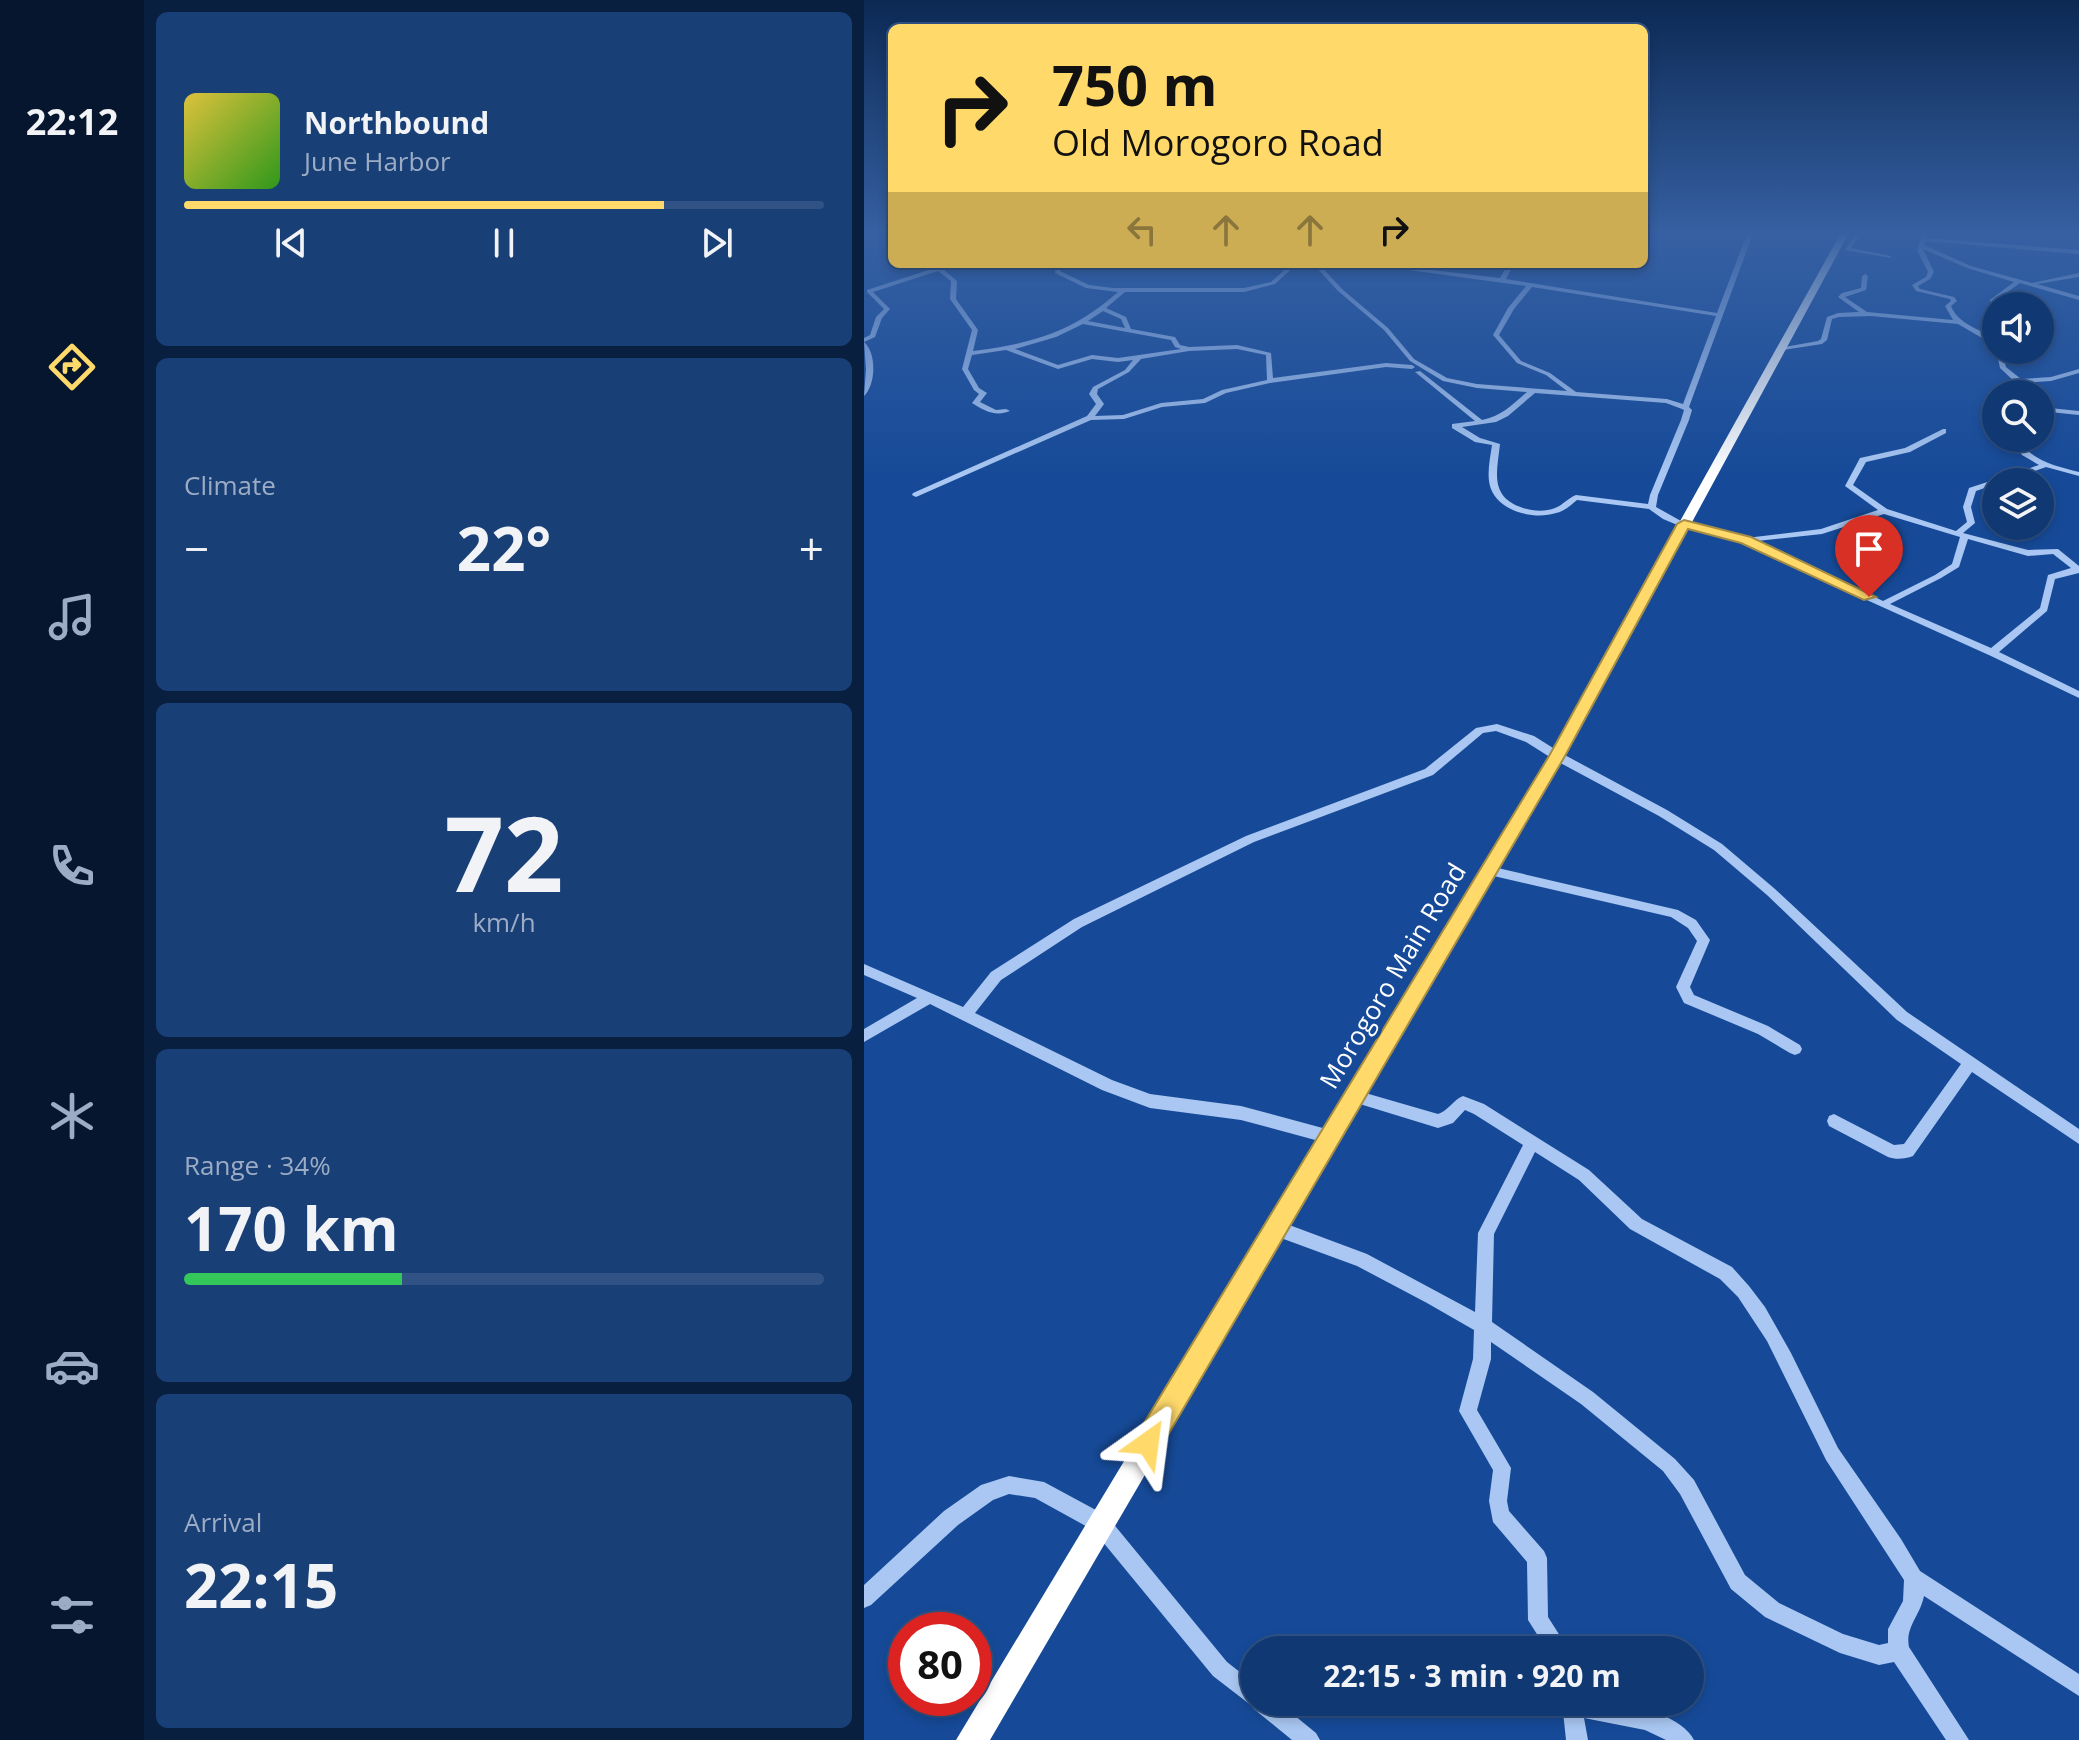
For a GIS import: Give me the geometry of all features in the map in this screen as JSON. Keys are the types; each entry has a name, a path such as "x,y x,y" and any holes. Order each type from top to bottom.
{"highway":[{"name":"Morogoro Main Road","path":"972,1740 1557,756 1800,312"}],"street":[{"path":"864,394 868,388 869,351 864,342 873,336 884,312"},
{"path":"962,312 975,330 965,369 976,389 983,393 976,403 995,412 1006,411"},
{"path":"970,353 1007,348 1062,334 1086,323 1100,312"},
{"path":"1111,312 1124,318 1128,328"},
{"path":"1366,312 1386,329 1412,364 1482,423"},
{"path":"1509,312 1496,335 1519,362 1548,374 1574,392"},
{"path":"1685,407 1719,315 1702,312"},
{"path":"1935,321 1938,312"},
{"path":"1951,312 1960,322 1982,334"},
{"path":"1779,350 1820,343 1824,340 1829,318 1835,314 1864,313 1960,322"},
{"path":"1086,323 1173,338 1177,346 1189,349"},
{"path":"1007,348 1058,367 1092,357 1109,360 1189,349 1237,347 1269,354 1270,381"},
{"path":"1090,418 1100,404 1093,394 1095,388 1127,371 1139,357"},
{"path":"916,495 1090,418 1124,417 1161,405 1205,401 1224,391 1270,381 1412,364 1452,383 1675,402 1685,407 1688,410 1685,420 1652,507"},
{"path":"2002,364 2018,380"},
{"path":"2035,380 2079,371"},
{"path":"1534,390 1505,414 1482,423 1455,427 1478,440 1496,444 1494,486 1503,499 1517,509 1537,513 1556,511 1576,497 1652,507 1663,517 1746,540 2076,690"},
{"path":"2054,410 2079,413"},
{"path":"1943,431 1907,450 1866,458 1860,463 1849,486 1884,511 2028,553 2055,551 2078,569"},
{"path":"2023,452 2045,465 2079,474"},
{"path":"1884,604 1900,591 1925,585 1956,565 1961,535 1971,523 1967,507 1972,490 2045,465"},
{"path":"1746,540 1822,531 1884,511"},
{"path":"1994,651 2044,609 2051,577 2078,569"},
{"path":"965,1015 996,976 1078,923 1250,839 1429,772 1480,730 1490,726 1506,728 1530,739 1663,813 1737,861 1902,1016 2079,1137"},
{"path":"1489,871 1674,913 1692,924 1704,940 1683,987 1689,999 1763,1030 1795,1049"},
{"path":"864,969 930,997 1054,1061 1150,1101 1241,1113 1330,1137"},
{"path":"864,1036 930,997"},
{"path":"1834,1121 1893,1152 1908,1151 1969,1064"},
{"path":"1355,1096 1438,1121 1448,1118 1460,1104 1467,1103 1584,1175 1636,1224 1726,1273 1737,1284 1786,1362 1831,1453 1913,1578 1916,1592 1912,1610 1896,1628 1899,1651 1958,1740"},
{"path":"1532,1142 1486,1233 1482,1359 1468,1411 1502,1468 1498,1501 1500,1515 1537,1558 1538,1620 1549,1636"},
{"path":"1276,1228 1361,1260 1483,1326 1567,1383 1669,1465 1687,1487 1738,1582 1772,1610 1840,1643 1879,1655 1899,1651"},
{"path":"864,1598 951,1518 988,1492 1009,1485 1037,1489 1100,1523 1220,1669 1240,1685"},
{"path":"1913,1578 2079,1686"},
{"path":"1279,1716 1309,1740"},
{"path":"1574,1716 1577,1740"},
{"path":"1637,1716 1675,1733 1683,1740"}],"route":[{"path":"1148,1443 1557,756 1684,524 1746,540 1869,597"}]}
